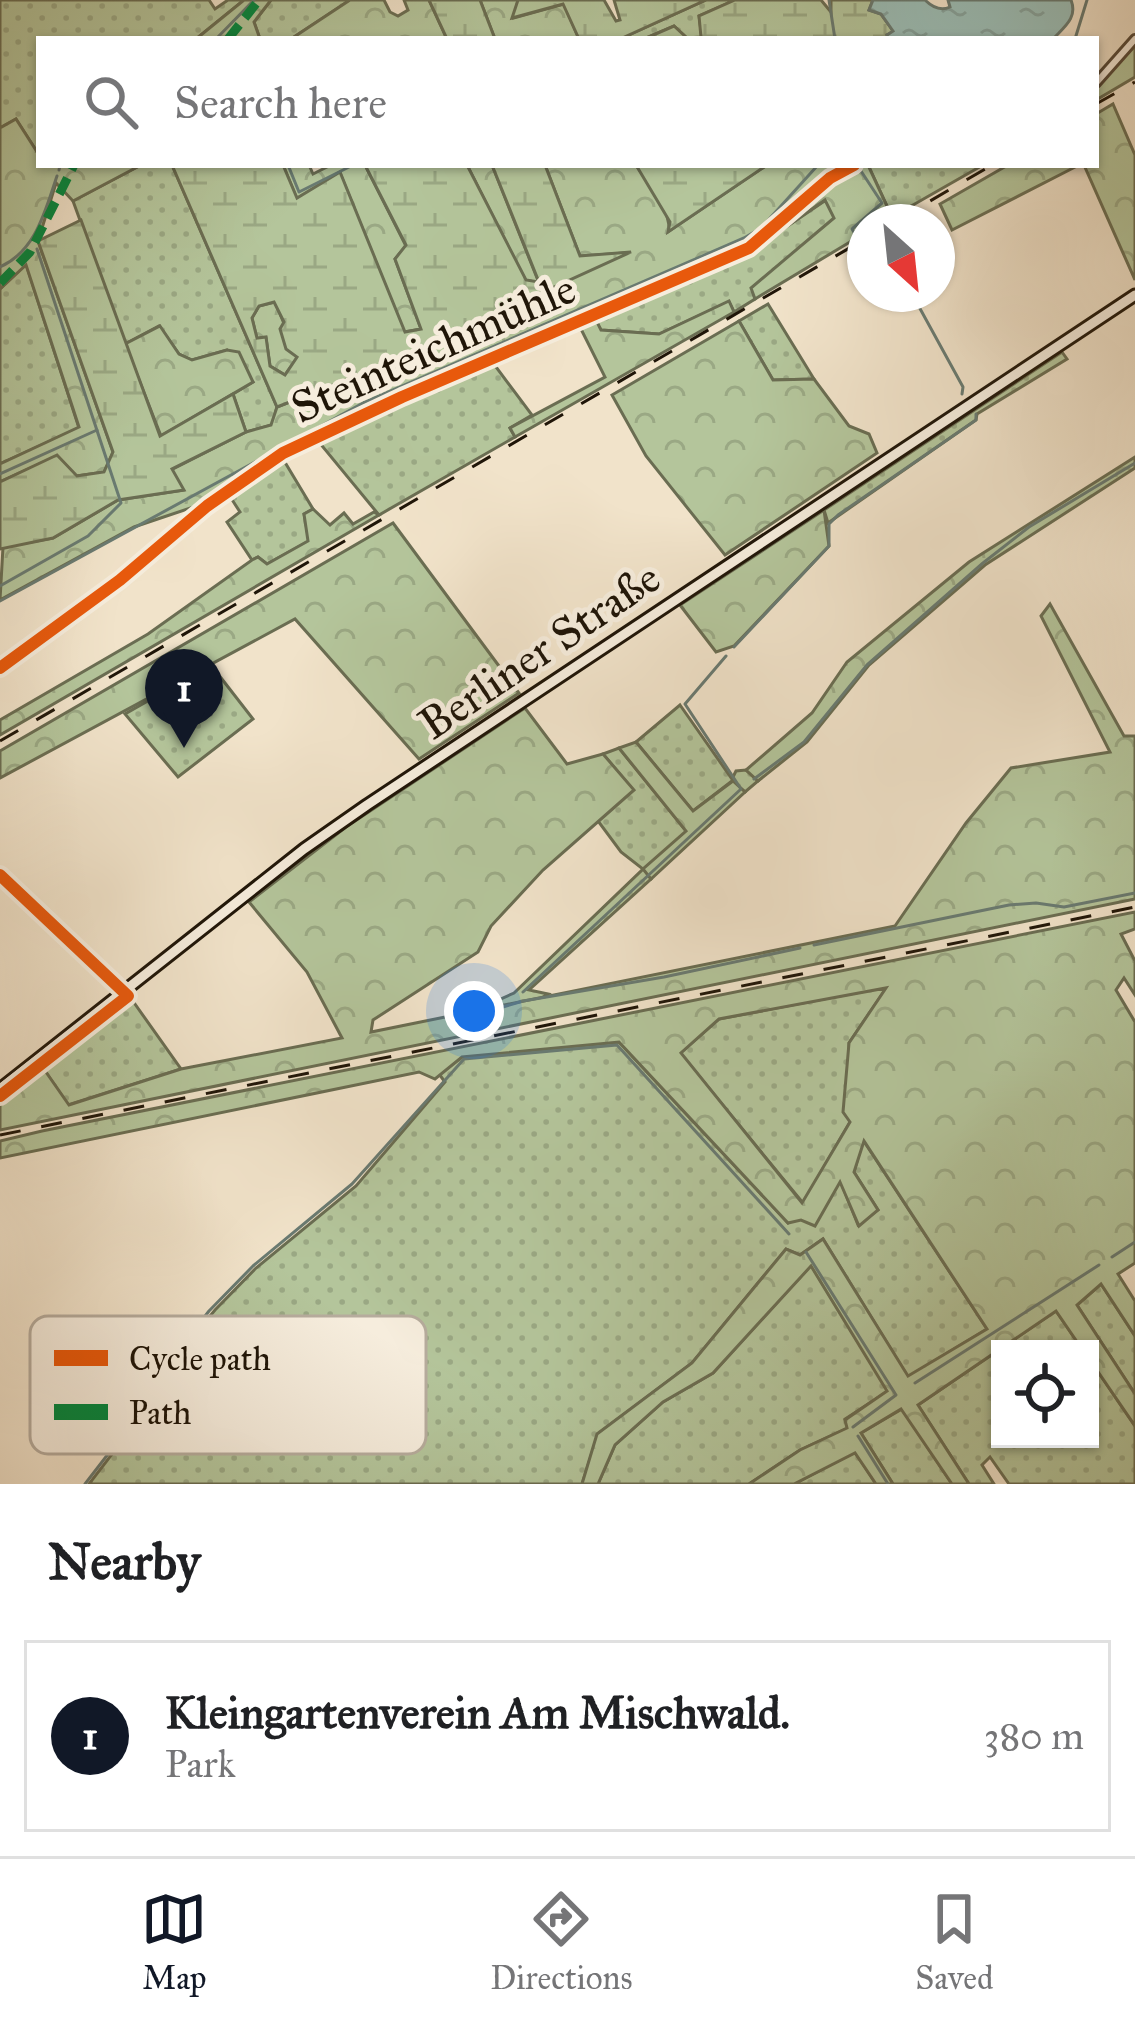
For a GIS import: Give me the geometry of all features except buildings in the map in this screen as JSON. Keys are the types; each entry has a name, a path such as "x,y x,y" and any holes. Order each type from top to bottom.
{"main road":[{"name":"Berliner Straße","path":"0,1089 367,805 1135,295"}],"street":[{"path":"1099,80 1135,39"},
{"name":"Steinteichmühle","path":"0,668 119,580 207,506 283,453 749,248 830,178 848,168"},
{"path":"0,875 123,992"}],"green space":[{"path":"0,0 209,0 215,9 228,0 244,0 200,36 36,36 36,150 16,119 0,128"},
{"path":"244,0 271,0 254,22 259,36 200,36"},
{"path":"271,0 350,0 296,36 259,36 254,22"},
{"path":"350,0 384,0 398,16 408,10 404,0 429,0 446,36 296,36"},
{"path":"429,0 480,0 494,36 446,36"},
{"path":"480,0 518,0 514,18 564,4 578,36 494,36"},
{"path":"518,0 604,0 616,21 620,20 614,0 706,0 627,36 578,36 563,4 512,18"},
{"path":"706,0 735,0 699,16 702,36 685,36 674,26 651,36 627,36"},
{"path":"735,0 821,0 831,12 831,0 873,0 869,10 881,14 894,32 887,36 701,36 699,16"},
{"path":"674,26 685,36 651,36"},
{"path":"1135,41 1135,77 1099,98 1099,83"},
{"path":"1113,104 1135,155 1135,280 1085,168 1099,168 1099,112"},
{"path":"16,119 36,150 36,168 135,168 73,201 56,183 38,241 113,452 104,472 76,476 57,456 0,482 0,464 79,427 26,265 0,289 0,128"},
{"path":"135,168 173,168 277,407 272,425 246,432 233,394 253,382 227,350 192,360 179,354 159,326 125,344 73,201"},
{"path":"173,168 284,168 297,198 340,172 405,332 421,329 395,259 406,245 367,168 469,168 526,280 539,282 493,168 546,168 580,256 631,252 493,315 471,331 277,407","holes":["274,302 284,322 280,329 286,349 297,357 285,375 270,366 266,337 257,338 252,318 259,306"]},
{"path":"284,168 310,168 313,174 325,168 367,168 406,246 395,259 421,329 404,332 340,173 297,199"},
{"path":"469,168 493,168 539,283 525,280"},
{"path":"546,168 638,168 662,205 669,231 763,168 869,168 886,204 847,204 847,244 755,299 751,288 834,218 825,200 736,261 597,322 601,330 659,334 729,301 734,312 515,437 510,428 605,377 579,325 493,363 491,356 332,425 333,435 283,459 229,495 134,527 0,600 3,547 53,538 118,500 183,490 171,470 246,432 271,425 277,407 471,331 493,315 625,253 580,256"},
{"path":"638,168 763,168 668,232 670,222"},
{"path":"869,168 978,168 915,204 886,204"},
{"path":"1003,168 1073,168 955,228 955,204 940,204"},
{"path":"826,200 835,218 752,288 755,299 734,312 729,302 659,334 601,330 596,322 736,261"},
{"path":"81,220 160,436 233,394 246,432 172,469 184,490 118,500 53,538 0,549 0,482 57,455 77,476 104,472 113,452 38,241"},
{"path":"26,264 79,428 0,464 0,289"},
{"path":"275,302 298,357 285,375 270,366 266,338 257,339 252,318 259,306"},
{"path":"768,304 814,379 773,380 739,321"},
{"path":"739,321 773,380 814,379 849,426 869,434 877,453 725,555 646,456 612,395"},
{"path":"160,326 179,354 192,360 227,350 239,352 253,382 161,436 125,344"},
{"path":"1062,352 1067,359 977,414 976,420 828,523 824,510"},
{"path":"492,356 532,415 510,428 515,437 379,515 318,441 333,435 332,426"},
{"path":"1135,457 1135,468 985,565 869,665 807,742 758,781 746,770 812,713 847,662 969,562"},
{"path":"283,459 313,509 304,514 309,541 267,564 258,557 252,560 227,522 240,512 229,495"},
{"path":"313,509 330,525 344,513 353,524 374,512 379,515 0,735 0,720 148,634 252,560 258,557 267,564 308,541 304,514"},
{"path":"824,510 829,546 734,646 716,652 680,605"},
{"path":"393,523 519,693 419,759 295,619 0,778 0,751"},
{"path":"1050,604 1124,736 1135,736 1135,899 0,1130 0,1100 41,1065 69,1105 181,1069 342,1038 307,972 249,902 346,827 525,708 567,764 603,754 634,790 543,870 491,926 478,952 373,1020 371,1032 895,926 966,823 1011,768 1110,752 1041,616"},
{"path":"211,665 253,719 178,777 125,714"},
{"path":"680,705 732,779 736,771 746,770 758,781 745,792 732,781 693,811 636,742"},
{"path":"636,742 693,811 733,781 745,792 651,879 643,869 686,831 619,748"},
{"path":"619,748 687,832 644,869 651,879 529,990 548,994 537,1001 472,1012 514,993 643,869 621,852 598,821 633,790 603,754"},
{"path":"1135,912 1135,929 1121,934 1135,961 1135,995 1124,978 1116,990 1135,1022 1135,1263 1118,1274 1135,1301 1135,1336 1101,1284 1077,1305 1135,1394 1135,1426 1099,1373 1099,1340 1076,1340 1056,1311 1013,1340 991,1340 991,1355 918,1405 969,1484 952,1484 901,1409 861,1433 893,1484 876,1484 855,1453 794,1484 749,1484 800,1450 847,1428 845,1420 887,1391 811,1266 713,1373 663,1402 615,1445 598,1484 582,1484 597,1434 692,1363 786,1249 800,1255 823,1239 908,1376 987,1329 864,1141 854,1172 878,1210 859,1226 840,1182 815,1226 801,1220 788,1223 619,1042 462,1057 435,1079 419,1072 0,1158 0,1141","holes":["886,988 849,1043 843,1112 850,1122 802,1203 681,1053 719,1019"]},
{"path":"887,987 849,1043 850,1122 803,1203 680,1053 719,1019"},
{"path":"130,997 181,1069 68,1105 41,1065"},
{"path":"619,1042 788,1223 840,1180 858,1225 878,1210 854,1172 863,1140 987,1329 908,1377 823,1239 800,1255 786,1249 692,1363 598,1434 582,1484 89,1484 112,1454 426,1454 426,1316 210,1316 256,1268 356,1186 445,1082 439,1074 462,1057"},
{"path":"811,1265 888,1391 845,1419 848,1428 800,1450 749,1484 598,1484 615,1445 663,1402 713,1373"},
{"path":"1101,1284 1135,1336 1135,1394 1077,1305"},
{"path":"1056,1311 1076,1340 1013,1340"},
{"path":"991,1355 991,1448 1099,1448 1099,1373 1135,1426 1135,1484 1009,1484 990,1457 982,1465 994,1484 969,1484 918,1405"},
{"path":"902,1409 952,1484 893,1484 861,1433"},
{"path":"855,1452 876,1484 794,1484"}],"water":[{"path":"873,0 925,0 943,9 950,7 948,0 1071,0 1073,12 1056,36 887,36 893,31 881,14 869,10"}],"waterway":[{"path":"219,36 254,0"},
{"path":"829,0 835,36"},
{"path":"1076,36 1087,0"},
{"path":"289,168 299,192 347,168"},
{"path":"0,601 363,403 744,238 761,228 815,168"},
{"path":"859,168 881,204"},
{"path":"0,267 31,240 57,176"},
{"path":"0,586 88,536 121,503 37,249"},
{"path":"922,312 963,387 962,394"},
{"path":"734,647 829,546 829,524 838,515 976,420 976,414"},
{"path":"0,474 97,430"},
{"path":"754,779 804,742 867,665 983,563 1029,527 1135,463"},
{"path":"523,992 741,789 685,704 726,656"},
{"path":"814,945 1009,905 1064,907 1135,893"},
{"path":"489,1019 496,1009 523,1001 800,948"},
{"path":"205,1316 253,1266 352,1184 464,1059 617,1045 789,1234"},
{"path":"1112,1257 1135,1242"},
{"path":"806,1252 896,1395 853,1427"},
{"path":"915,1383 1099,1265"},
{"path":"858,1436 888,1484"},
{"path":"85,1484 108,1454"}],"railway":[{"path":"1099,102 1135,82"},
{"path":"925,204 987,168"},
{"path":"0,741 847,249"},
{"path":"0,1135 1135,907"}],"marked path":[{"path":"230,36 259,0"},
{"path":"0,283 30,252 72,168"}],"cycle path":[{"path":"0,668 120,580 207,506 283,453 749,248 830,178 848,168"},
{"path":"0,875 128,996 0,1096"}],"place":[{"name":"Kleingartenverein Am Mischwald.","path":"184,748"}]}
